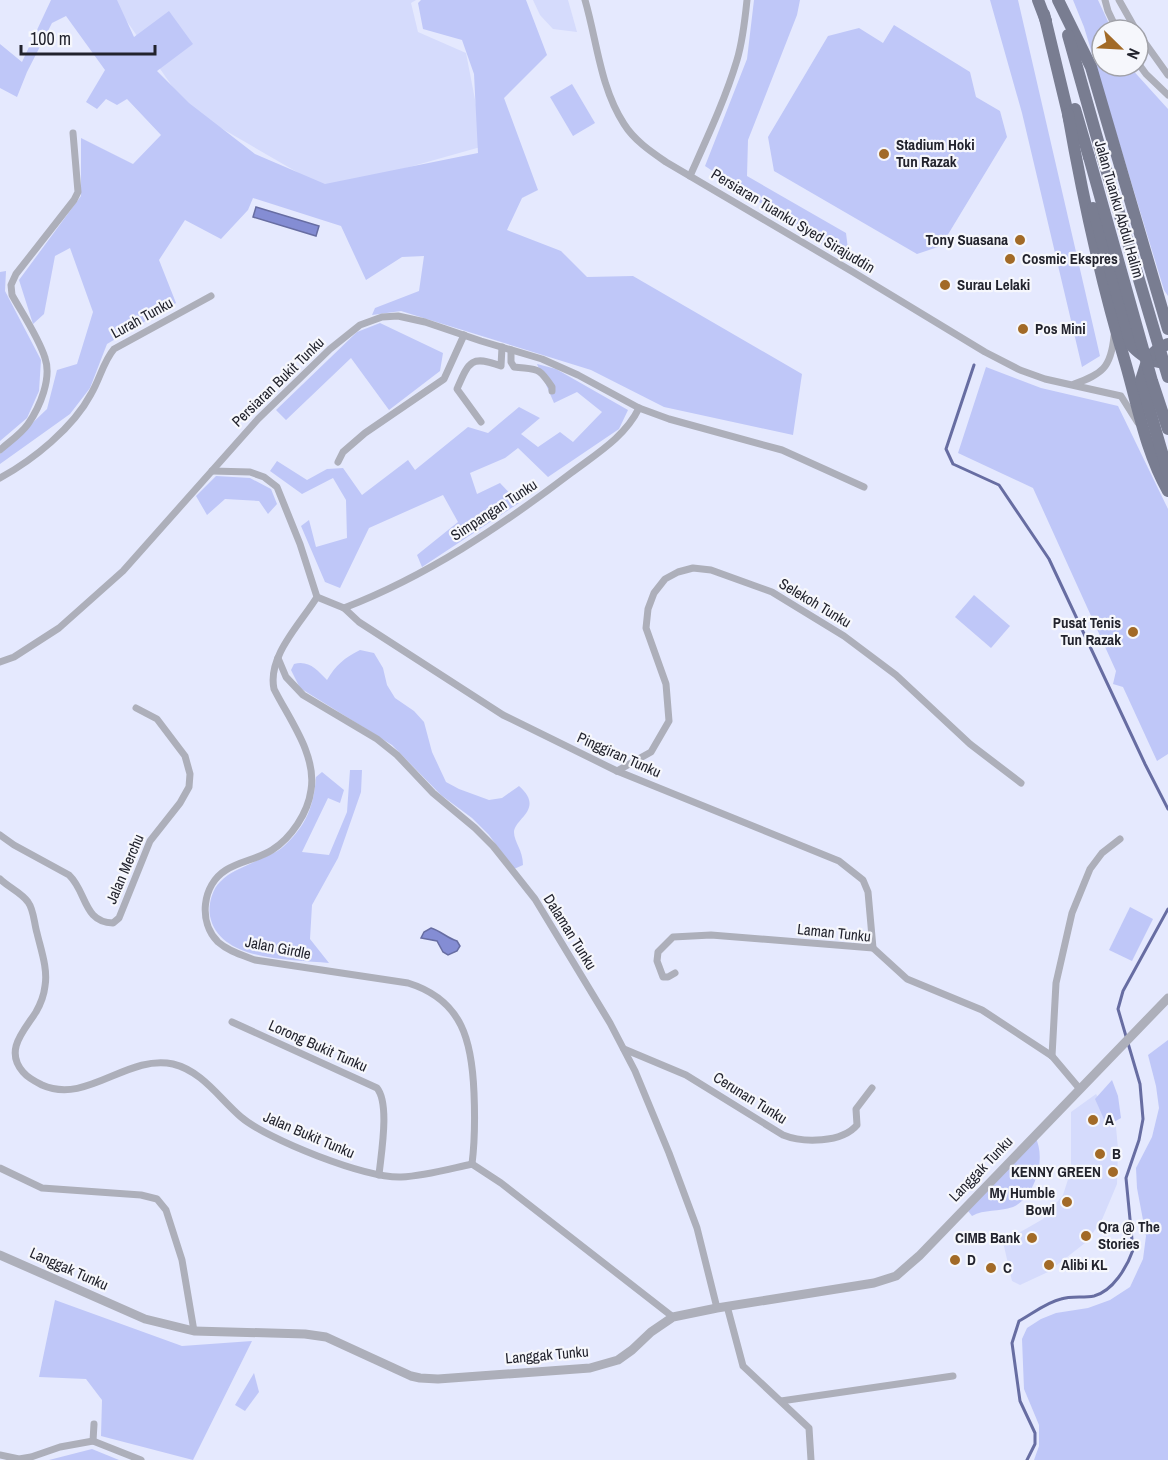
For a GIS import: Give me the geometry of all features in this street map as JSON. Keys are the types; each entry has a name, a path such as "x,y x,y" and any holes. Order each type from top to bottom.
{"main road":[{"name":"Jalan Tuanku Abdul Halim","path":"1038,0 1064,74 1089,157 1152,381 1161,478 1168,491"},
{"name":"Jalan Tuanku Abdul Halim","path":"1058,0 1091,67 1168,329"},
{"name":"Jalan Tuanku Abdul Halim","path":"1058,0 1168,377"},
{"path":"1044,14 1068,114 1131,345 1143,356 1161,363 1168,362"},
{"name":"Jalan Tuanku Abdul Halim","path":"1068,114 1092,243 1114,330 1157,434"},
{"path":"1119,307 1133,320 1144,319 1150,314 1156,289"},
{"path":"1168,344 1159,348 1148,358 1141,380 1168,473"},
{"path":"1157,434 1160,411 1168,404"}],"street":[{"name":"Persiaran Tuanku Syed Sirajuddin","path":"585,0 604,81 625,125 644,147 994,357 1045,379 1121,396 1157,434"},
{"path":"690,176 717,116 738,59 747,0"},
{"path":"1105,0 1111,18"},
{"path":"1119,0 1129,18"},
{"path":"1150,50 1168,75"},
{"path":"1150,78 1168,95"},
{"path":"0,450 27,426 45,388 47,372 45,358 12,295 11,285 16,274 78,192 73,133"},
{"name":"Lurah Tunku","path":"0,478 18,468 64,429 79,413 92,393 108,355 114,348 211,296"},
{"name":"Persiaran Bukit Tunku","path":"0,662 14,657 59,628 123,571 258,419 330,349 360,325 382,317 398,316 425,322 542,359 578,375 639,408 669,419 727,433 782,450 864,487"},
{"path":"1074,384 1096,376 1105,368 1112,352 1114,330"},
{"path":"338,462 343,452 365,433 444,379 464,335"},
{"path":"501,366 502,347"},
{"path":"511,350 511,362 514,367"},
{"path":"481,422 457,389 469,365 477,360 483,359 501,366 534,369 542,372 552,387 552,392"},
{"name":"Simpangan Tunku","path":"344,608 369,599 417,575 514,517 618,437 633,420 639,408"},
{"path":"212,471 250,472 264,477 277,487 300,544 317,597"},
{"name":"Selekoh Tunku","path":"617,771 651,752 669,721 666,684 646,628 648,609 654,593 665,579 693,568 711,570 772,592 844,636 896,675 970,744 1022,783"},
{"name":"Pinggiran Tunku","path":"317,597 344,608 359,622 503,715 617,771 838,861 863,880 868,892 873,948"},
{"name":"Jalan Girdle","path":"317,597 278,658 272,675 273,689 304,746 311,769 311,790 305,811 292,832 272,850 225,870 215,880 206,898 207,925 220,944 237,954 255,960 408,983 422,987 439,997 461,1023 473,1063 475,1128 472,1164"},
{"name":"Dalaman Tunku","path":"278,658 286,677 303,695 377,739 397,755 433,793 493,846 535,898 624,1049 669,1153 697,1228 717,1308"},
{"name":"Jalan Merchu","path":"0,835 69,875 75,881 94,917 113,923 119,918 150,841 180,803 189,787 190,774 185,756 157,719 136,708"},
{"path":"1052,1056 1056,983 1072,913 1090,869 1102,853 1120,839"},
{"name":"Jalan Bukit Tunku","path":"0,879 29,903 45,970 46,984 37,1010 16,1043 16,1058 19,1066 31,1079 48,1088 70,1090 90,1085 132,1067 148,1063 177,1065 205,1082 241,1117 262,1131 350,1167 379,1175 401,1177 472,1164"},
{"name":"Laman Tunku","path":"675,973 668,977 663,976 657,961 657,952 673,937 711,935 873,948 907,980 982,1010 1052,1056 1079,1088"},
{"name":"Langgak Tunku","path":"0,1255 144,1319 194,1331 305,1334 326,1337 420,1378 438,1379 567,1370 610,1363 626,1355 651,1332 673,1317 727,1306 874,1283 896,1276 919,1256 1079,1088 1167,1000"},
{"name":"Lorong Bukit Tunku","path":"232,1022 377,1088 383,1101 384,1115 379,1175"},
{"name":"Cerunan Tunku","path":"624,1049 686,1075 783,1135 795,1140 811,1141 852,1132 857,1125 856,1109 872,1088"},
{"path":"472,1164 501,1183 673,1317"},
{"path":"0,1168 42,1188 157,1199 166,1210 184,1269 194,1331"},
{"path":"727,1306 743,1366 754,1379 782,1401 809,1428 811,1460"},
{"path":"782,1401 953,1376"},
{"path":"93,1441 94,1424"},
{"path":"0,1455 20,1459 60,1447 93,1441 141,1460"}],"shaded area":[{"path":"51,0 117,0 134,37 169,11 193,44 157,71 189,103 255,154 325,184 478,153 474,74 462,40 423,29 418,3 421,0 526,0 547,55 504,98 538,190 522,198 507,230 561,251 587,277 633,276 802,374 793,435 664,407 591,370 401,311 372,315 375,308 419,291 424,256 402,257 366,280 341,226 253,198 248,210 221,239 185,220 159,260 176,303 107,344 90,388 70,414 0,464 0,454 47,409 57,370 77,364 93,312 70,248 55,256 44,314 33,324 19,280 81,196 81,138 133,164 161,135 127,99 117,105 106,99 97,109 86,102 105,70 66,16 52,23 17,97 0,88 0,44 22,62"},
{"path":"112,0 416,0 411,3 418,32 466,53 484,146 328,190 188,109"},
{"path":"533,0 568,0 577,32 553,29 540,15"},
{"path":"754,0 800,0 797,15 748,140 747,176 846,233 849,257 837,254 705,166 747,59"},
{"path":"990,0 1018,0 1100,356 1082,367 1022,113"},
{"path":"1073,0 1098,0 1106,18 1090,18 1090,47"},
{"name":"Stadium Hoki Tun Razak","path":"894,25 970,72 976,97 1000,111 1007,137 941,246 917,254 774,171 768,137 828,36 859,28 883,43"},
{"path":"1100,78 1140,78 1168,109 1168,296 1164,290"},
{"path":"572,84 595,123 573,136 550,97"},
{"path":"256,207 319,226 316,236 253,217"},
{"path":"6,271 5,291 41,360 39,391 27,418 0,441 0,272"},
{"path":"380,323 443,353 440,371 389,410 351,358 286,420 276,410 357,332"},
{"path":"537,364 556,369 628,410 619,429 548,477 518,448 505,458 470,473 477,494 500,483 519,503 422,567 417,555 458,522 443,495 369,528 340,588 325,582 301,526 309,520 316,547 347,538 346,500 333,478 302,494 270,471 277,461 307,480 327,469 343,468 362,495 408,460 415,470 468,427 488,433 519,407 540,418 521,434 538,447 560,432 573,442 602,412 577,392 554,403"},
{"name":"Pusat Tenis Tun Razak","path":"986,367 1041,388 1118,406 1168,509 1168,754 1157,761 1123,687 1113,684 1116,671 1033,488 958,453"},
{"path":"216,476 250,478 271,489 277,504 268,514 259,501 225,499 207,515 196,496"},
{"path":"974,595 1010,626 991,648 955,617"},
{"path":"360,650 374,653 383,668 387,685 395,698 414,711 424,722 432,752 446,782 489,800 502,798 519,786 526,794 529,807 514,832 523,865 514,869 489,835 472,818 441,795 392,745 300,688 291,670 294,664 304,663 327,680 341,662"},
{"path":"350,770 362,770 361,792 338,858 312,905 310,939 329,963 259,955 227,942 216,931 210,916 211,898 217,885 232,873 278,851 292,838 308,815 316,777 322,772 344,790 340,803 328,798 302,852 329,855 347,812"},
{"path":"1130,907 1153,919 1132,961 1109,950"},
{"path":"431,928 457,941 460,946 457,951 448,955 443,952 437,941 421,938 424,932"},
{"path":"1168,1040 1168,1460 1034,1460 1039,1446 1039,1425 1024,1389 1022,1339 1027,1328 1041,1319 1056,1313 1088,1308 1110,1300 1130,1287 1143,1259 1146,1236 1137,1188 1136,1168 1152,1137 1159,1108 1148,1055"},
{"name":"KENNY GREEN","path":"1112,1080 1118,1096 1121,1118 1107,1126 1095,1099"},
{"path":"1096,1094 1116,1127 1117,1184 1101,1222 1085,1243 1048,1272 1020,1285 1012,1281 1003,1242 1043,1219 1063,1195 1071,1170 1071,1112"},
{"path":"1035,1137 1040,1155 1039,1166 1033,1186 1027,1195 1013,1207 981,1212 972,1216 968,1211"},
{"path":"55,1300 182,1346 252,1341 193,1460 101,1436 102,1400 86,1379 39,1377"},
{"path":"254,1373 259,1392 245,1411 235,1405"},
{"path":"92,1449 119,1460 49,1460"}],"waterway":[{"path":"974,365 946,449 953,464 999,485 1049,559 1168,809"},
{"path":"1027,1460 1035,1444 1035,1433 1020,1401 1012,1343 1019,1321 1056,1301 1101,1293 1118,1278 1133,1250 1126,1178 1139,1140 1143,1119 1140,1084 1118,1009 1123,991 1168,909"}],"place":[{"name":"Stadium Hoki Tun Razak","path":"884,154"},
{"name":"Tony Suasana","path":"1020,240"},
{"name":"Cosmic Ekspres","path":"1010,259"},
{"name":"Surau Lelaki","path":"945,285"},
{"name":"Pos Mini","path":"1023,329"},
{"name":"Pusat Tenis Tun Razak","path":"1133,632"},
{"name":"A","path":"1093,1120"},
{"name":"B","path":"1100,1154"},
{"name":"KENNY GREEN","path":"1113,1172"},
{"name":"My Humble Bowl","path":"1067,1202"},
{"name":"Qra @ The Stories","path":"1086,1236"},
{"name":"CIMB Bank","path":"1032,1238"},
{"name":"D","path":"955,1260"},
{"name":"Alibi KL","path":"1049,1265"},
{"name":"C","path":"991,1268"}]}
